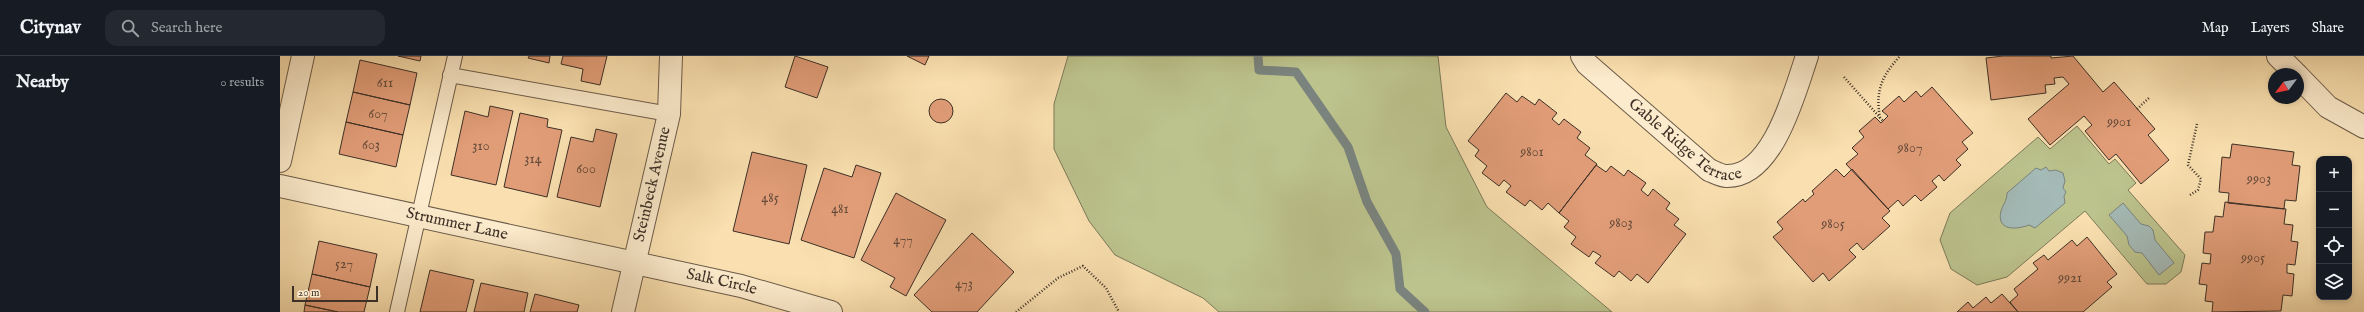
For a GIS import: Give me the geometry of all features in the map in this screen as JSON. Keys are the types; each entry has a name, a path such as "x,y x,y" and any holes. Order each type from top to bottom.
{"street":[{"path":"280,161 303,56"},
{"name":"Steinbeck Avenue","path":"623,312 669,114 671,56"},
{"name":"Gable Ridge Terrace","path":"1582,56 1587,64 1709,170 1725,176 1740,174 1755,166 1765,156 1789,108 1807,56"},
{"path":"2278,56 2290,68"},
{"path":"2304,82 2328,107 2364,127"},
{"name":"Strummer Lane","path":"280,186 418,218 634,264"},
{"name":"Salk Circle","path":"634,264 741,286 831,312"}],"lane":[{"path":"397,312 455,56"},
{"path":"450,75 669,114"}],"path":[{"path":"1880,118 1877,99 1879,88 1891,66 1900,56"},
{"path":"1844,77 1883,121"},
{"path":"2137,109 2149,98"},
{"path":"2190,195 2198,190 2201,178 2188,166 2197,124"},
{"path":"1016,312 1058,278 1083,266 1106,288 1119,312"}],"green space":[{"path":"1068,56 1438,56 1446,127 1487,207 1612,312 1219,312 1203,298 1115,255 1089,221 1054,149 1054,104"},
{"path":"2077,126 2109,164 2115,159 2136,183 2128,190 2185,255 2181,272 2166,284 2147,284 2085,211 2007,277 1977,285 1951,269 1940,240 1950,213 2038,137 2050,149"}],"water":[{"path":"2046,167 2049,171 2056,170 2063,173 2065,181 2063,188 2066,192 2064,196 2065,203 2035,228 2029,225 2018,228 2004,226 2000,218 2007,193 2036,168 2041,170"},
{"path":"2123,203 2141,224 2149,226 2153,230 2155,240 2174,263 2159,275 2142,253 2135,252 2129,245 2127,236 2109,215"}],"building":[{"path":"398,56 421,56 420,61"},
{"path":"529,56 550,56 549,63 528,58"},
{"path":"563,56 607,56 600,85 581,81 583,69 561,64"},
{"path":"795,56 828,67 817,98 785,87"},
{"path":"907,56 929,56 925,65"},
{"path":"2003,56 2051,56 2051,58 2073,56 2103,92 2114,82 2155,129 2148,135 2169,160 2141,184 2116,154 2109,160 2085,131 2092,125 2084,116 2050,145 2028,119 2069,84 2063,77 2054,78 2055,84 2045,85 2046,93 1991,100 1986,58"},
{"path":"360,60 417,73 410,105 353,92"},
{"path":"1932,87 1973,133 1962,142 1968,149 1956,160 1961,165 1944,181 1939,175 1932,181 1937,187 1921,201 1915,195 1903,206 1898,200 1888,209 1846,164 1858,154 1852,148 1864,137 1859,131 1875,117 1881,123 1888,116 1882,111 1899,96 1904,102 1916,91 1921,97"},
{"path":"353,92 410,105 403,135 346,122"},
{"path":"1506,93 1517,102 1522,96 1535,105 1539,99 1557,113 1552,119 1559,125 1564,119 1581,132 1577,138 1590,148 1585,155 1597,164 1559,213 1548,203 1542,210 1530,200 1525,206 1506,192 1511,186 1504,180 1499,186 1482,173 1487,166 1475,156 1479,150 1468,141"},
{"path":"941,99 950,102 953,111 950,120 941,123 932,120 929,111 932,102"},
{"path":"490,106 513,111 496,185 451,175 465,111 488,117"},
{"path":"520,113 548,119 547,127 562,130 547,197 504,187"},
{"path":"346,122 403,135 396,167 339,154"},
{"path":"596,129 617,134 600,207 557,197 571,137 593,142"},
{"path":"2232,144 2294,152 2292,165 2300,166 2296,201 2285,200 2284,209 2228,203 2229,193 2219,192 2222,157 2230,158"},
{"path":"752,152 807,165 789,244 733,231"},
{"path":"856,165 881,173 854,258 801,240 824,168 852,177"},
{"path":"1596,165 1606,172 1611,166 1624,176 1628,170 1646,183 1641,190 1648,196 1653,189 1670,203 1666,209 1679,219 1674,225 1686,234 1648,283 1637,274 1631,281 1619,271 1614,277 1595,263 1601,256 1593,251 1589,257 1571,244 1576,237 1564,227 1569,221 1559,213"},
{"path":"1836,169 1844,177 1852,169 1890,211 1882,218 1890,226 1863,250 1857,243 1849,250 1856,257 1829,281 1823,273 1813,282 1773,237 1783,229 1777,222 1803,199 1805,202 1814,194 1812,191"},
{"path":"896,193 946,220 906,296 890,287 895,278 861,260"},
{"path":"2225,202 2286,209 2284,224 2293,225 2291,241 2298,242 2295,265 2287,264 2287,273 2294,274 2292,296 2283,295 2281,311 2212,312 2213,302 2205,301 2207,285 2199,284 2202,263 2210,264 2211,254 2203,253 2205,232 2213,232 2215,216 2223,217"},
{"path":"972,233 1014,272 977,312 932,312 914,295"},
{"path":"2087,237 2117,274 2107,282 2112,287 2083,312 2018,312 2010,302 2018,295 2014,289 2038,269 2033,263 2044,255 2048,260 2072,240 2077,246"},
{"path":"319,241 377,254 370,287 312,274"},
{"path":"430,270 474,280 466,312 420,312"},
{"path":"312,274 370,287 364,312 338,312 305,305"},
{"path":"481,283 528,293 524,312 474,312"},
{"path":"535,294 579,305 577,312 530,312"},
{"path":"2002,294 2018,312 1957,312 1968,302 1973,308 1986,297 1991,303"},
{"path":"305,305 338,312 304,312"}],"waterway":[{"path":"1258,56 1259,70 1296,72 1348,147 1367,202 1396,254 1400,289 1425,312"}]}
